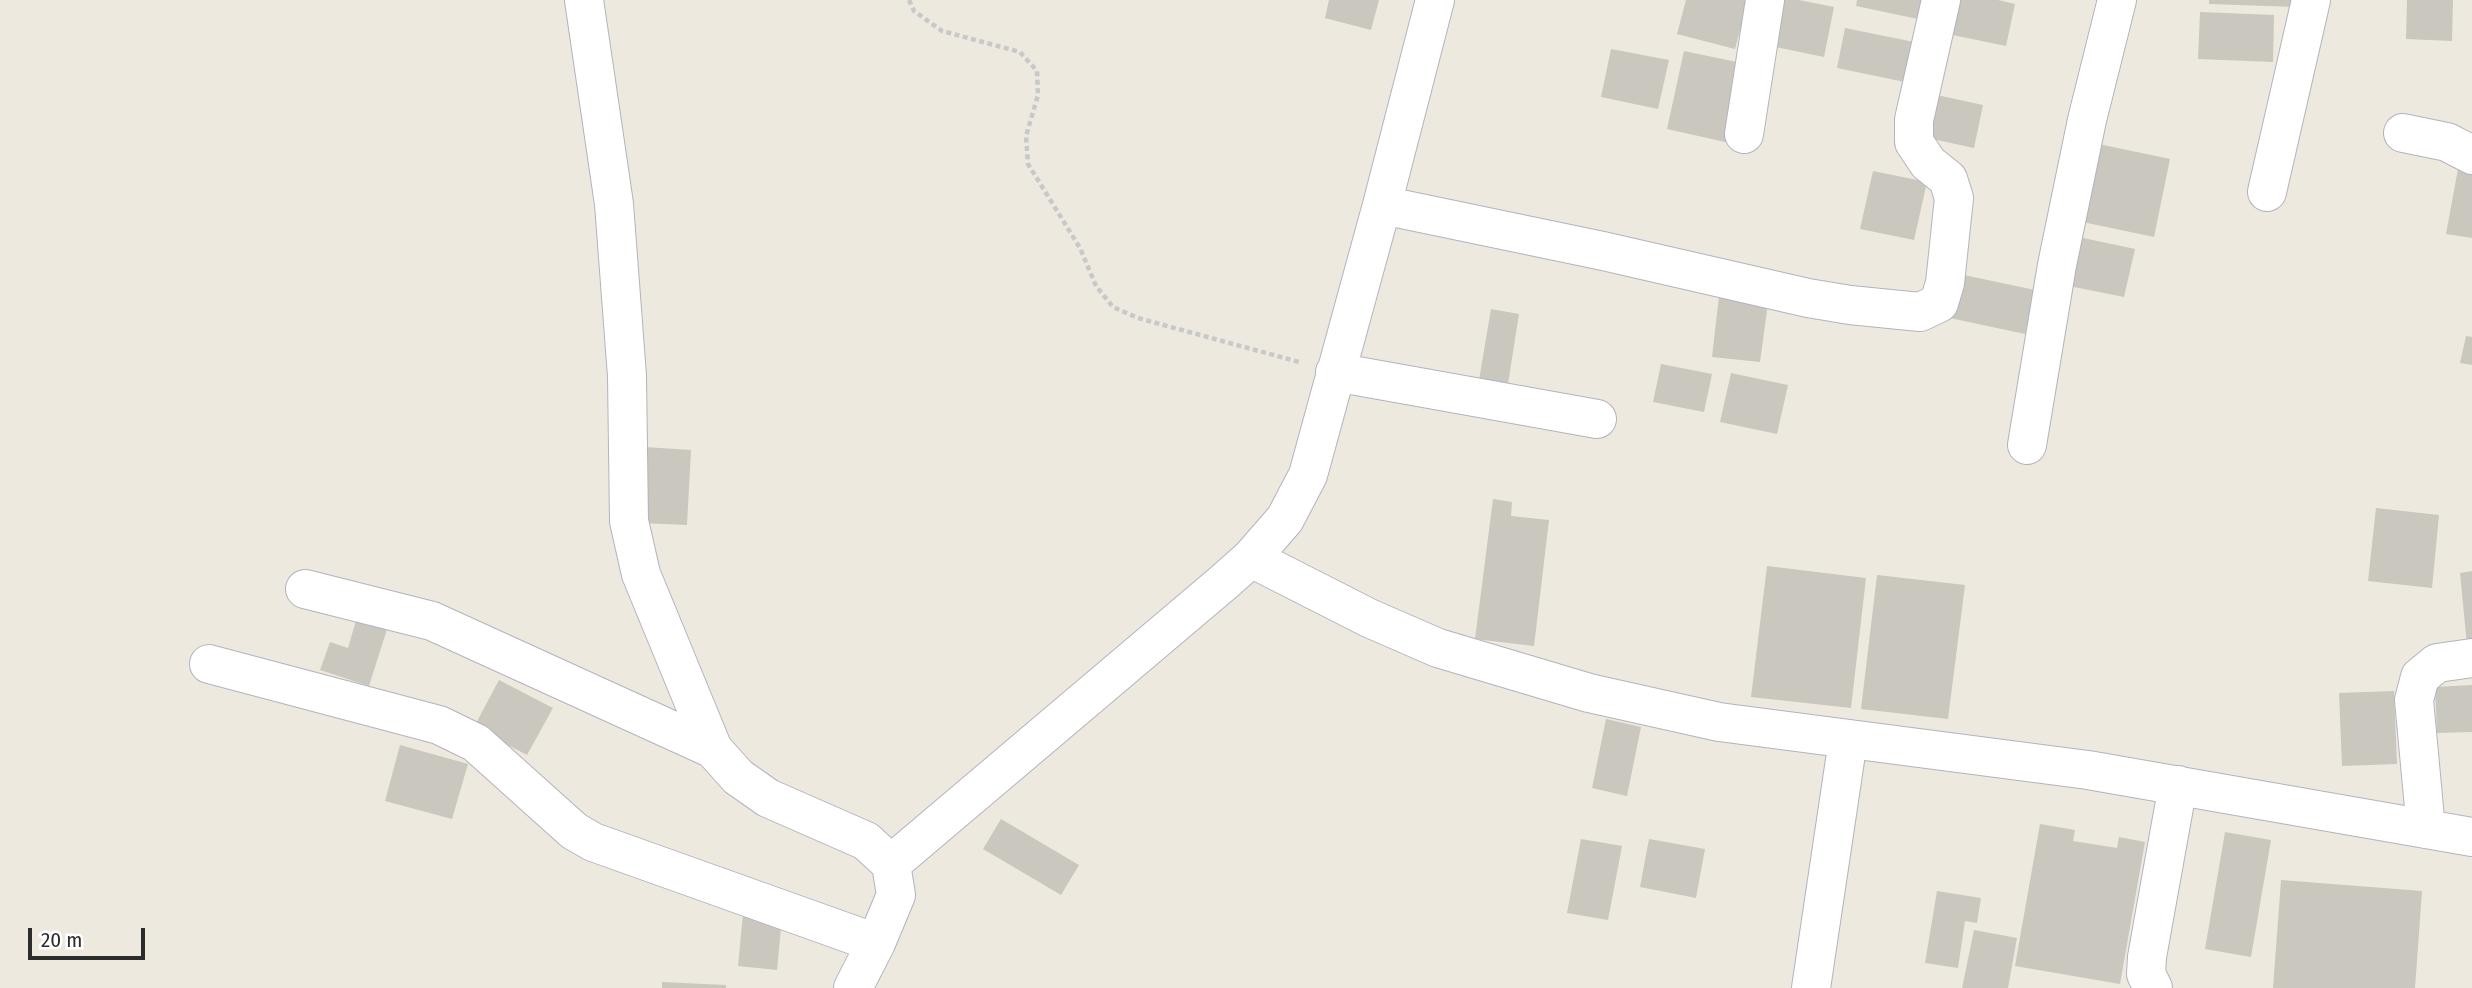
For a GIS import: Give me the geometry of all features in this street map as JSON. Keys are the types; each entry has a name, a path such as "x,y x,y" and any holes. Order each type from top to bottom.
{"street":[{"path":"584,0 614,204 620,264 627,376 629,521 641,573 713,749 738,777 768,798 866,841 891,864 895,895 876,943 853,988"},
{"path":"891,864 1251,558 1285,519 1308,474 1435,0"},
{"path":"1744,135 1765,0"},
{"path":"1382,205 1603,251 1808,298 1920,312 1938,303 1945,283 1954,198 1948,179 1928,163 1914,142 1914,120 1941,0"},
{"path":"2027,445 2057,265 2087,120 2117,0"},
{"path":"2267,192 2311,0"},
{"path":"2403,133 2447,142 2472,155"},
{"path":"1335,372 1597,419"},
{"path":"1251,558 1369,618 1438,648 1589,693 1719,722 2088,770 2472,837"},
{"path":"305,589 432,621 713,749"},
{"path":"2426,829 2414,700 2420,677 2437,663 2472,658"},
{"path":"209,664 439,725 476,743 574,831 593,842 876,943"},
{"path":"1811,988 1848,740"},
{"path":"2153,988 2146,974 2147,957 2178,785"}],"path":[{"path":"909,0 914,11 942,31 1020,52 1037,71 1038,95 1026,136 1028,164 1080,248 1096,286 1113,307 1138,317 1335,372"}],"building":[{"path":"1329,0 1379,0 1371,30 1325,18"},
{"path":"1686,0 1748,0 1735,49 1677,34"},
{"path":"1782,0 1799,0 1834,7 1824,57 1771,46"},
{"path":"1857,0 1922,0 1918,19 1856,6"},
{"path":"1945,0 1998,0 2015,4 2006,46 1938,32"},
{"path":"2209,0 2297,0 2296,7 2209,4"},
{"path":"2407,0 2453,0 2452,41 2406,39"},
{"path":"2200,12 2274,15 2273,62 2198,59"},
{"path":"1845,28 1914,42 1905,82 1837,68"},
{"path":"1611,49 1669,60 1658,109 1601,97"},
{"path":"1684,51 1751,65 1734,144 1667,129"},
{"path":"1932,94 1983,105 1974,148 1923,137"},
{"path":"2089,142 2170,159 2154,237 2073,220"},
{"path":"2458,169 2472,172 2472,238 2446,234"},
{"path":"1873,171 1927,182 1914,240 1860,229"},
{"path":"2069,235 2135,249 2124,297 2059,284"},
{"path":"1959,274 2035,290 2025,334 1950,318"},
{"path":"1719,296 1768,303 1760,362 1712,357"},
{"path":"1491,309 1519,314 1507,390 1478,386"},
{"path":"2466,336 2472,337 2472,365 2460,363"},
{"path":"1661,364 1712,374 1704,412 1653,402"},
{"path":"1731,373 1788,385 1777,434 1720,422"},
{"path":"645,447 691,450 687,525 641,523"},
{"path":"1493,499 1512,502 1511,516 1549,520 1534,646 1475,639"},
{"path":"2376,508 2439,515 2432,588 2368,581"},
{"path":"1767,566 1866,578 1851,708 1751,697"},
{"path":"2472,571 2472,644 2467,645 2460,573"},
{"path":"1877,575 1965,585 1948,719 1861,709"},
{"path":"357,617 388,626 369,686 320,670 330,642 348,648"},
{"path":"499,680 553,708 527,755 474,727"},
{"path":"2472,685 2472,732 2437,733 2435,687"},
{"path":"2394,691 2397,764 2342,766 2339,693"},
{"path":"1606,719 1641,727 1627,796 1592,788"},
{"path":"400,745 468,764 452,819 385,801"},
{"path":"1001,819 1079,865 1061,895 983,849"},
{"path":"2040,824 2075,830 2073,841 2117,848 2119,837 2145,842 2120,984 2015,966"},
{"path":"2225,832 2271,840 2251,957 2205,949"},
{"path":"1581,839 1622,846 1608,920 1567,913"},
{"path":"1649,839 1705,849 1696,898 1640,887"},
{"path":"2281,880 2422,891 2415,988 2273,988"},
{"path":"1937,891 1981,898 1977,923 1965,921 1958,968 1925,963"},
{"path":"743,914 782,917 777,970 738,966"},
{"path":"1974,930 2017,938 2008,988 1962,988"},
{"path":"662,982 726,985 726,988 662,988"}]}
